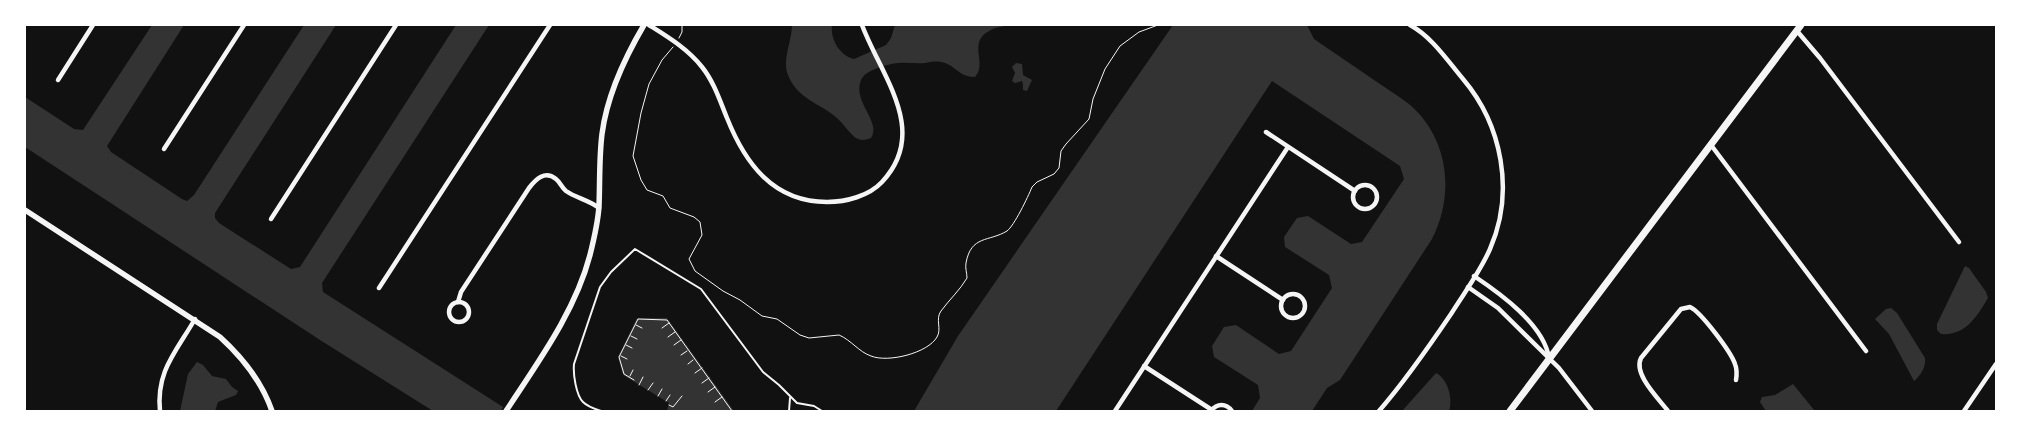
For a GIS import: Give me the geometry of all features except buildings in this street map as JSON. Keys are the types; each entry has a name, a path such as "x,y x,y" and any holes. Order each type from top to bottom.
{"main road":[{"path":"1510,411 1799,28"}],"street":[{"path":"58,80 93,25"},
{"path":"164,149 244,25"},
{"path":"270,219 396,25"},
{"path":"379,288 550,25"},
{"path":"506,411 560,326 577,292 590,256 599,208 601,137 606,112 621,67 644,25"},
{"path":"649,25 681,46 703,67 716,91 737,142 755,170 776,187 808,200 835,202 858,197 879,185 891,171 900,153 903,127 900,109 862,25"},
{"path":"1379,411 1418,364 1468,287 1490,249 1499,220 1503,180 1498,145 1487,115 1470,88 1430,40 1410,25"},
{"path":"1799,28 1959,242"},
{"path":"1266,132 1355,191"},
{"path":"1711,145 1866,351"},
{"path":"1115,411 1288,147"},
{"path":"458,302 465,303 470,310 469,317 459,322 453,320 449,314 452,305 458,302 461,292 529,188 538,178 543,175 551,176 566,191 587,200 599,208"},
{"path":"1362,186 1371,187 1377,195 1375,204 1367,209 1358,207 1354,198 1355,191 1362,186"},
{"path":"25,210 220,337 242,360 260,384 272,411"},
{"path":"1216,256 1283,300"},
{"path":"1474,276 1501,294 1528,321 1545,341 1549,358"},
{"path":"1468,287 1493,304 1549,358 1567,377 1592,411"},
{"path":"1290,295 1298,296 1304,302 1303,313 1295,318 1286,316 1282,308 1283,300 1290,295"},
{"path":"1668,411 1640,375 1638,368 1641,358 1676,312 1687,307 1699,313 1732,358 1736,368 1736,380"},
{"path":"160,411 158,393 162,375 195,319"},
{"path":"1964,411 1996,364"},
{"path":"1144,366 1211,411 1216,406 1223,405 1229,407 1232,411"}],"lane":[{"path":"601,411 586,405 581,399 574,364 600,287 611,272 635,249 704,292 763,372 799,405 814,406 822,411"},
{"path":"789,411 790,397"}],"path":[{"path":"678,39 682,32 682,25"},
{"path":"673,46 662,60 649,84 641,113 633,156 640,180 648,190 663,196 670,208 694,217 700,222 702,235 689,259 692,268 762,316 777,319 800,335 810,338 839,335 870,356 881,357 916,353 932,344 939,332 938,320 940,312 967,278 966,263 973,246 980,240 1003,233 1012,226 1032,187 1037,182 1054,174 1059,168 1061,151 1089,119 1093,99 1103,74 1120,46 1139,32 1158,25"},
{"path":"634,380 624,374 620,356 635,324 638,319 667,320 732,411"},
{"path":"662,328 668,323"},
{"path":"635,324 642,328"},
{"path":"668,336 675,332"},
{"path":"630,335 637,339"},
{"path":"674,345 681,340"},
{"path":"625,345 632,348"},
{"path":"682,355 688,350"},
{"path":"620,356 627,359"},
{"path":"688,364 695,359"},
{"path":"695,373 702,368"},
{"path":"629,377 633,370"},
{"path":"639,385 643,377"},
{"path":"702,383 709,378"},
{"path":"648,390 652,383"},
{"path":"708,392 715,387"},
{"path":"658,396 662,389"},
{"path":"666,401 670,395"},
{"path":"668,405 672,407 682,396"},
{"path":"715,402 722,397"}],"shaded area":[{"path":"152,25 184,25 107,146 111,152 187,201 194,195 304,25 336,25 215,213 215,218 219,223 291,269 300,267 456,25 489,25 322,283 323,292 503,407 501,411 433,411 320,340 25,147 25,97 74,129 83,130"},
{"path":"792,25 832,25 834,41 840,51 854,59 886,45 891,38 895,25 1009,25 989,31 979,41 980,66 975,77 964,75 946,63 937,62 894,64 877,68 863,76 859,88 860,96 873,125 873,132 871,138 860,140 851,134 837,118 797,90 792,83 786,69 786,63"},
{"path":"1173,25 1307,25 1314,39 1409,104 1433,133 1444,167 1444,204 1439,222 1432,239 1340,380 1327,388 1312,411 1252,411 1260,398 1258,385 1214,357 1212,346 1224,327 1236,325 1279,354 1291,351 1332,288 1329,275 1285,247 1284,237 1297,218 1308,216 1351,244 1362,242 1404,179 1400,166 1272,81 1056,411 914,411 958,336"},
{"path":"1016,63 1022,64 1023,75 1032,80 1027,91 1023,90 1022,81 1015,83 1012,81 1015,73 1012,67"},
{"path":"1965,266 1969,268 1986,292 1988,298 1970,324 1957,332 1941,334 1937,330 1937,324"},
{"path":"1891,308 1897,313 1925,358 1925,365 1914,381 1889,334 1875,319 1886,309"},
{"path":"637,318 667,318 734,411 667,411 669,403 623,375 618,357"},
{"path":"197,362 203,365 212,376 226,379 238,391 236,395 218,402 215,411 180,411 188,374"},
{"path":"1436,373 1444,380 1449,390 1449,411 1402,411"},
{"path":"1793,384 1815,411 1766,411 1760,402 1762,397 1775,395"}]}
